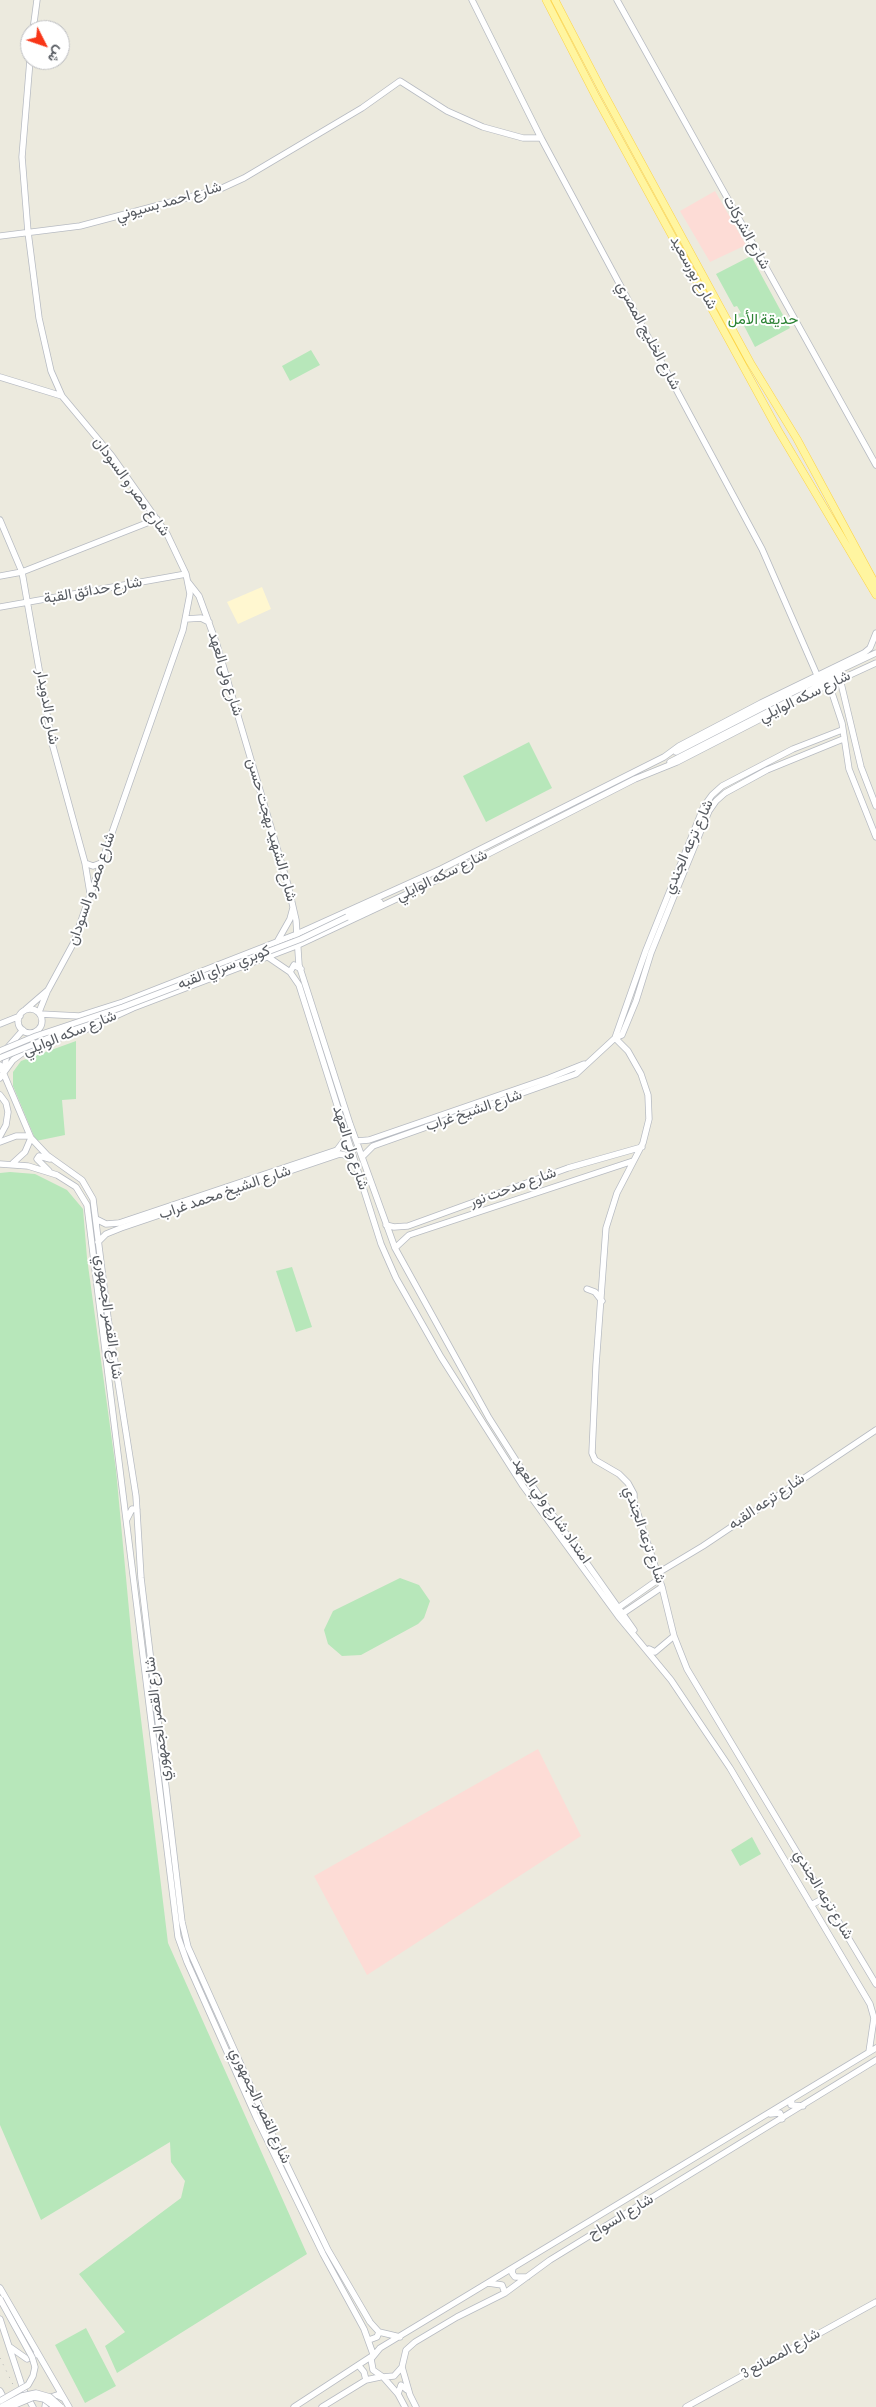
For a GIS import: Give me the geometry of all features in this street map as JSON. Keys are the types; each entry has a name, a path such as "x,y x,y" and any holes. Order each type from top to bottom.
{"main road":[{"path":"35,20 37,0"},
{"name":"شارع الخليج المصري","path":"472,0 542,138 762,549 817,675"},
{"name":"شارع بورسعيد","path":"546,0 596,97 778,430 876,595"},
{"name":"شارع بورسعيد","path":"555,0 746,354 797,439 876,585"},
{"name":"شارع الشركات","path":"617,0 876,465"},
{"name":"شارع مصر و السودان","path":"29,70 22,156 28,232 39,318 47,357 62,396 112,456 167,534 186,574 190,602 186,619 68,956 48,990 40,1013"},
{"name":"شارع احمد بسيوني","path":"0,236 80,226 220,188 251,173 362,108 400,81 448,111 480,126 523,138 542,138"},
{"path":"0,377 62,396"},
{"path":"778,430 784,430 788,425"},
{"path":"787,445 791,438 797,439"},
{"path":"0,576 22,572 157,519"},
{"name":"شارع الدويدار","path":"0,520 22,572 52,743 85,863 90,895"},
{"name":"شارع حدائق القبة","path":"0,607 186,574"},
{"name":"شارع ولى العهد","path":"188,582 199,596 209,622 241,726"},
{"name":"شارع ولى العهد","path":"186,619 201,618 209,622"},
{"path":"664,757 874,651 876,633"},
{"name":"شارع سكه الوايلي","path":"40,1013 71,1016 94,1012 297,934 441,869 664,757 692,740 817,675 874,651"},
{"path":"667,764 675,758 798,695 875,661"},
{"name":"شارع سكه الوايلي","path":"0,1078 13,1060 25,1050 79,1033 133,1008 296,946 439,879 667,764 677,762 875,661"},
{"path":"840,679 861,768 876,806"},
{"path":"829,684 842,730 849,769 876,837"},
{"name":"شارع الشهيد بهجت حسن","path":"241,726 294,906 297,934 296,946"},
{"name":"شارع ترعه الجندي","path":"615,1038 649,942 704,806 712,795 722,786 793,749 842,730"},
{"name":"شارع ترعه الجندي","path":"615,1038 622,1035 626,1029 665,920 709,811 716,801 725,793 767,770 843,738"},
{"path":"85,863 93,866 101,863"},
{"name":"كوبري سراي القبه","path":"0,1051 36,1036 123,1007 301,939 426,880 441,869"},
{"path":"276,942 290,919 294,906"},
{"path":"296,920 309,928"},
{"name":"شارع ولى العهد","path":"296,946 301,969 362,1157 394,1248 444,1340"},
{"name":"شارع ولى العهد","path":"268,957 290,972 299,985 346,1138 388,1261 433,1343"},
{"path":"290,972 294,965 301,969"},
{"name":"شارع مصر و السودان","path":"26,1010 48,990"},
{"path":"0,1024 20,1016 26,1010 33,1009 40,1013 42,1024 37,1030 30,1032 23,1030 19,1023 20,1016"},
{"path":"0,1058 66,1031 98,1020 112,1018"},
{"path":"4,1073 7,1051 13,1039 23,1030"},
{"name":"شارع ترعه الجندي","path":"615,1038 628,1051 638,1068 648,1095 649,1119 642,1147 617,1193 607,1222 596,1365 592,1453 596,1460 619,1474 628,1483 659,1576 674,1636 687,1669 876,1984"},
{"name":"شارع الشيخ غراب","path":"357,1141 369,1140 563,1080 579,1072 584,1064 615,1038"},
{"name":"شارع القصر الجمهوري","path":"0,1065 31,1137 52,1159 78,1177 90,1191 96,1219 135,1490 141,1609"},
{"path":"0,1095 6,1103 8,1112 6,1125 0,1136"},
{"name":"شارع الشيخ غراب","path":"362,1157 373,1146 459,1113"},
{"path":"0,1142 16,1136 31,1137 25,1152 13,1163"},
{"name":"شارع الشيخ محمد غراب","path":"96,1219 106,1224 118,1223 337,1150 346,1138"},
{"name":"شارع مدحت نور","path":"386,1225 394,1227 408,1226 568,1168 642,1147"},
{"name":"شارع الشيخ محمد غراب","path":"98,1242 106,1234 121,1228 340,1154 354,1160"},
{"path":"50,1172 36,1159 39,1156 52,1159"},
{"name":"شارع مدحت نور","path":"394,1248 409,1235 633,1161"},
{"name":"شارع القصر الجمهوري","path":"0,1164 13,1163 50,1172 76,1187 87,1205 123,1497 141,1609 170,1854 168,1866 175,1923 187,1962 256,2117 368,2340 373,2355"},
{"path":"588,1289 595,1292 602,1302"},
{"name":"امتداد شارع ولي العهد","path":"444,1340 488,1418 531,1484 618,1608 620,1615"},
{"name":"امتداد شارع ولي العهد","path":"433,1343 523,1486 620,1615"},
{"path":"482,1422 488,1418"},
{"name":"شارع ترعه القبه","path":"618,1608 659,1576 876,1430"},
{"path":"123,1497 129,1498 135,1490"},
{"path":"127,1519 132,1509 137,1510"},
{"path":"620,1615 662,1587"},
{"name":"شارع ترعه الجندي","path":"620,1615 671,1680 730,1768 870,2004 875,2018 869,2052"},
{"path":"652,1654 674,1636"},
{"name":"شارع القصر الجمهوري","path":"170,1854 175,1865 182,1922 191,1953 272,2134 325,2245 370,2322 379,2332"},
{"path":"168,1866 175,1865"},
{"path":"811,1905 824,1898"},
{"name":"شارع السواح","path":"294,2407 359,2366 373,2355 376,2350 876,2048"},
{"name":"شارع السواح","path":"402,2367 403,2354 415,2342 457,2316 505,2293 554,2258 874,2062"},
{"path":"792,2099 791,2105 803,2106"},
{"path":"766,2115 779,2112 782,2115 782,2119"},
{"path":"513,2268 514,2276 528,2277"},
{"path":"488,2283 502,2285 505,2293"},
{"path":"0,2288 68,2407"},
{"path":"0,2299 32,2357 35,2367 28,2385 0,2401"},
{"name":"شارع المصانع 3","path":"686,2407 876,2302"},
{"path":"0,2320 23,2389 33,2407"},
{"path":"368,2340 377,2338 379,2332 400,2337"},
{"path":"10,2347 27,2358 34,2356 36,2352"},
{"path":"373,2355 372,2368 398,2394 405,2407"},
{"path":"359,2366 364,2372 366,2380"},
{"path":"322,2407 366,2380 394,2376 402,2367"},
{"path":"402,2367 409,2392 416,2407"},
{"path":"398,2394 401,2385 409,2392"},
{"path":"0,2391 10,2407 34,2398 44,2399 55,2407"},
{"path":"1,2407 27,2394 36,2393 50,2397 61,2407"},
{"path":"45,2407 46,2401 51,2396 57,2395 63,2398"}],"shaded area":[{"path":"715,191 746,245 710,262 680,211"},
{"path":"262,587 271,609 238,624 227,602"},
{"path":"538,1749 581,1836 367,1975 314,1876"}],"green space":[{"name":"حديقة الأمل","path":"751,256 790,328 755,347 738,314 741,313 737,306 734,307 716,274"},
{"path":"311,350 320,365 290,381 282,366"},
{"path":"529,742 552,788 486,822 463,776"},
{"path":"76,1041 76,1099 62,1100 65,1135 36,1141 13,1086 13,1072 21,1061"},
{"path":"0,1173 35,1174 67,1190 83,1209 87,1258 116,1470 133,1653 168,1943 307,2254 117,2373 105,2346 125,2332 79,2274 181,2198 185,2181 171,2162 170,2142 41,2220 0,2125"},
{"path":"292,1267 312,1327 296,1332 276,1271"},
{"path":"400,1578 419,1585 430,1601 424,1618 418,1624 361,1655 342,1656 328,1644 324,1630 333,1611"},
{"path":"752,1837 761,1854 740,1866 731,1850"},
{"path":"86,2328 116,2386 85,2403 55,2345"}],"railway":[{"path":"0,2358 24,2407"}]}
